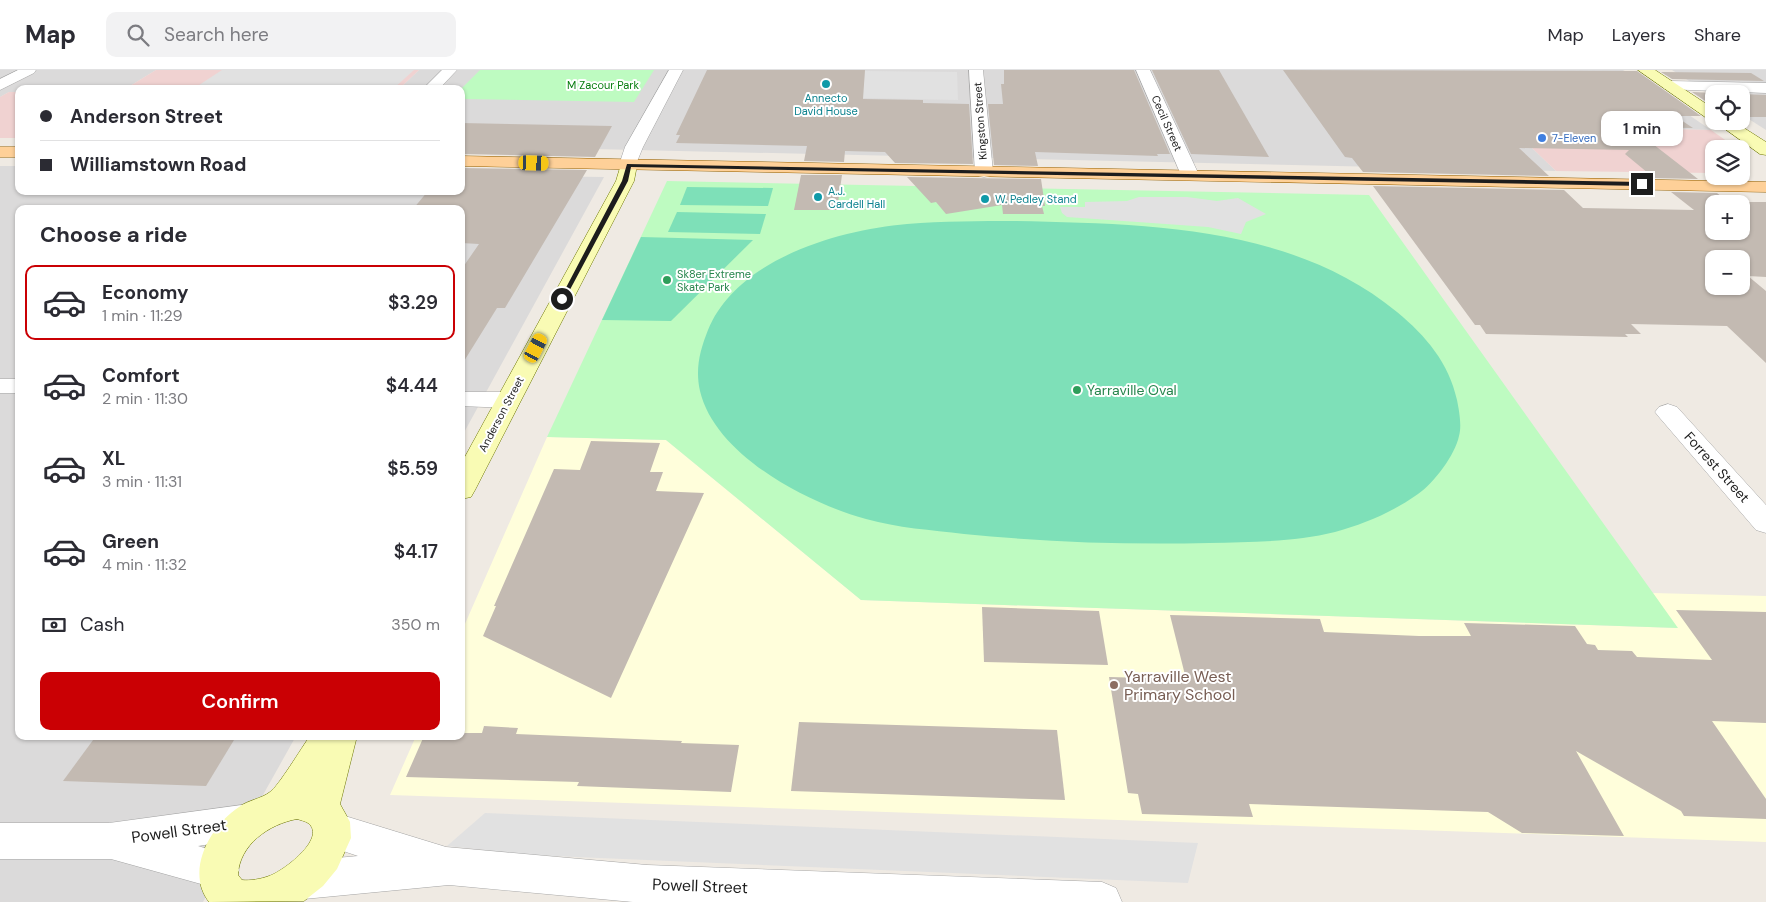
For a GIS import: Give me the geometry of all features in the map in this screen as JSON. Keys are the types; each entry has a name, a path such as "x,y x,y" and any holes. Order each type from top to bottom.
{"main road":[{"path":"0,152 15,152"},
{"path":"465,161 1766,187"}],"street":[{"path":"0,85 29,70"},
{"path":"434,85 450,70"},
{"name":"Anderson Street","path":"465,482 625,181 634,147 676,70"},
{"name":"Kingston Street","path":"976,70 984,172"},
{"name":"Cecil Street","path":"1144,70 1190,175"},
{"path":"1645,70 1705,110"},
{"path":"1670,86 1766,88"},
{"path":"1736,130 1766,150"},
{"path":"0,386 15,386"},
{"path":"465,399 508,400"},
{"name":"Forrest Street","path":"1668,412 1766,523"},
{"path":"283,805 327,740"},
{"path":"326,819 297,802 265,811 249,821 227,844 221,857 227,889 244,900 259,900 283,893 326,855 330,842 326,819 338,740"},
{"name":"Powell Street","path":"326,819 449,866"},
{"name":"Powell Street","path":"0,841 109,841 249,821"},
{"name":"Powell Street","path":"109,841 227,889"},
{"name":"Powell Street","path":"283,893 449,866 646,884 862,897 1102,902"}],"shaded area":[{"path":"0,70 156,70 132,85 15,85 15,92 9,92 0,97"},
{"path":"156,70 419,70 403,85 132,85"},
{"path":"222,70 414,70 397,85 199,85"},
{"path":"419,70 1623,70 1705,126 1705,130 1509,126 1556,171 465,146 465,85 403,85"},
{"path":"1672,70 1766,70 1766,130 1750,120 1750,85 1705,85 1705,91"},
{"path":"865,71 957,72 958,100 862,98"},
{"path":"9,92 15,92 15,138 0,138 0,97"},
{"name":"7-Eleven","path":"1509,126 1711,130 1725,140 1705,140 1705,173 1556,171"},
{"path":"0,166 15,166 15,195 465,195 465,175 604,177 465,431 465,205 15,205 15,740 294,740 203,902 0,902"},
{"path":"1139,197 1187,197 1217,201 1238,198 1266,214 1246,222 1241,234 1208,227 1067,217 1062,213 1060,207 1085,207 1085,202 1127,201"},
{"name":"Yarraville West Primary School","path":"547,437 666,440 861,600 1677,628 1653,593 1766,596 1766,842 390,795 414,740 465,740 465,624"},
{"path":"485,813 1198,843 1188,883 529,855 447,846"}],"green space":[{"name":"M Zacour Park","path":"480,70 654,70 634,102 465,99 465,85"},
{"path":"667,181 1369,195 1678,628 861,600 666,440 547,437"},
{"path":"687,187 773,188 768,206 680,205"},
{"path":"677,212 766,214 760,234 668,232"},
{"name":"Yarraville Oval","path":"1016,221 1115,224 1166,228 1215,235 1264,246 1311,262 1356,283 1408,321 1427,341 1442,362 1453,387 1459,413 1460,432 1453,452 1437,476 1418,494 1378,517 1335,532 1273,541 1148,544 1056,541 995,537 890,525 843,512 817,501 766,473 724,436 709,414 700,391 698,375 701,352 708,330 722,305 742,284 766,267 792,253 821,241 880,227 934,222"},
{"name":"Sk8er Extreme Skate Park","path":"641,237 753,240 671,321 602,320"}],"building":[{"path":"707,70 865,70 863,99 923,100 923,103 969,104 973,164 895,163 885,152 845,151 844,162 804,161 807,146 676,143 680,135 676,135"},
{"path":"1004,70 1134,70 1170,154 1157,154 1158,156 1035,152 1038,166 994,165 988,104 1003,104 1001,84 1004,84"},
{"path":"1152,70 1219,70 1269,157 1191,154"},
{"path":"1283,70 1637,71 1701,116 1675,116 1693,128 1631,127 1698,179 1654,178 1625,154 1629,150 1519,148 1549,176 1363,172 1352,158 1345,157"},
{"path":"1661,72 1751,73 1764,81 1672,79"},
{"path":"1692,92 1705,93 1705,101"},
{"path":"1750,94 1766,95 1766,117 1750,117"},
{"path":"465,123 612,126 595,157 465,154"},
{"path":"465,168 587,170 505,308 497,308 465,360 465,264 479,244 465,243 465,205 416,205 425,195 465,195"},
{"name":"A.J. Cardell Hall","path":"801,175 842,175 837,210 794,210"},
{"name":"W. Pedley Stand","path":"907,177 1041,179 1045,206 1042,206 1044,214 1003,214 1002,205 946,214 936,202 931,203"},
{"path":"1373,186 1564,190 1583,208 1694,210 1671,192 1717,193 1719,195 1705,195 1705,240 1750,240 1750,202 1766,202 1766,277 1750,276 1750,250 1705,250 1705,295 1750,295 1750,278 1766,291 1766,363 1727,326 1631,324 1641,334 1625,334 1628,337 1486,334 1480,325 1475,325"},
{"path":"591,441 660,443 650,472 663,472 656,491 704,493 611,698 483,636 496,606 494,606 554,469 580,470"},
{"path":"982,607 1099,611 1108,665 984,662"},
{"path":"1676,610 1766,612 1766,723 1712,721 1766,799 1766,819 1684,816 1681,811 1576,751 1624,836 1522,833 1488,812 1249,804 1253,817 1142,814 1138,794 1128,793 1109,677 1186,679 1170,615 1320,619 1324,632 1419,636 1471,636 1464,623 1575,626 1587,644 1595,645 1598,650 1632,651 1637,657 1712,660"},
{"path":"799,722 1057,730 1065,800 791,791"},
{"path":"484,726 518,728 516,734 739,745 731,792 577,786 579,782 406,777 422,740 465,740 465,733 482,733"},
{"path":"93,740 234,740 206,786 63,781"}],"place":[{"name":"Annecto David House","path":"826,84"},
{"name":"7-Eleven","path":"1542,138"},
{"name":"A.J. Cardell Hall","path":"818,197"},
{"name":"W. Pedley Stand","path":"985,199"},
{"name":"Sk8er Extreme Skate Park","path":"667,280"},
{"name":"Yarraville Oval","path":"1077,390"},
{"name":"Yarraville West Primary School","path":"1114,685"}],"route":[{"path":"562,299 625,181 628,165 1642,184"}]}
